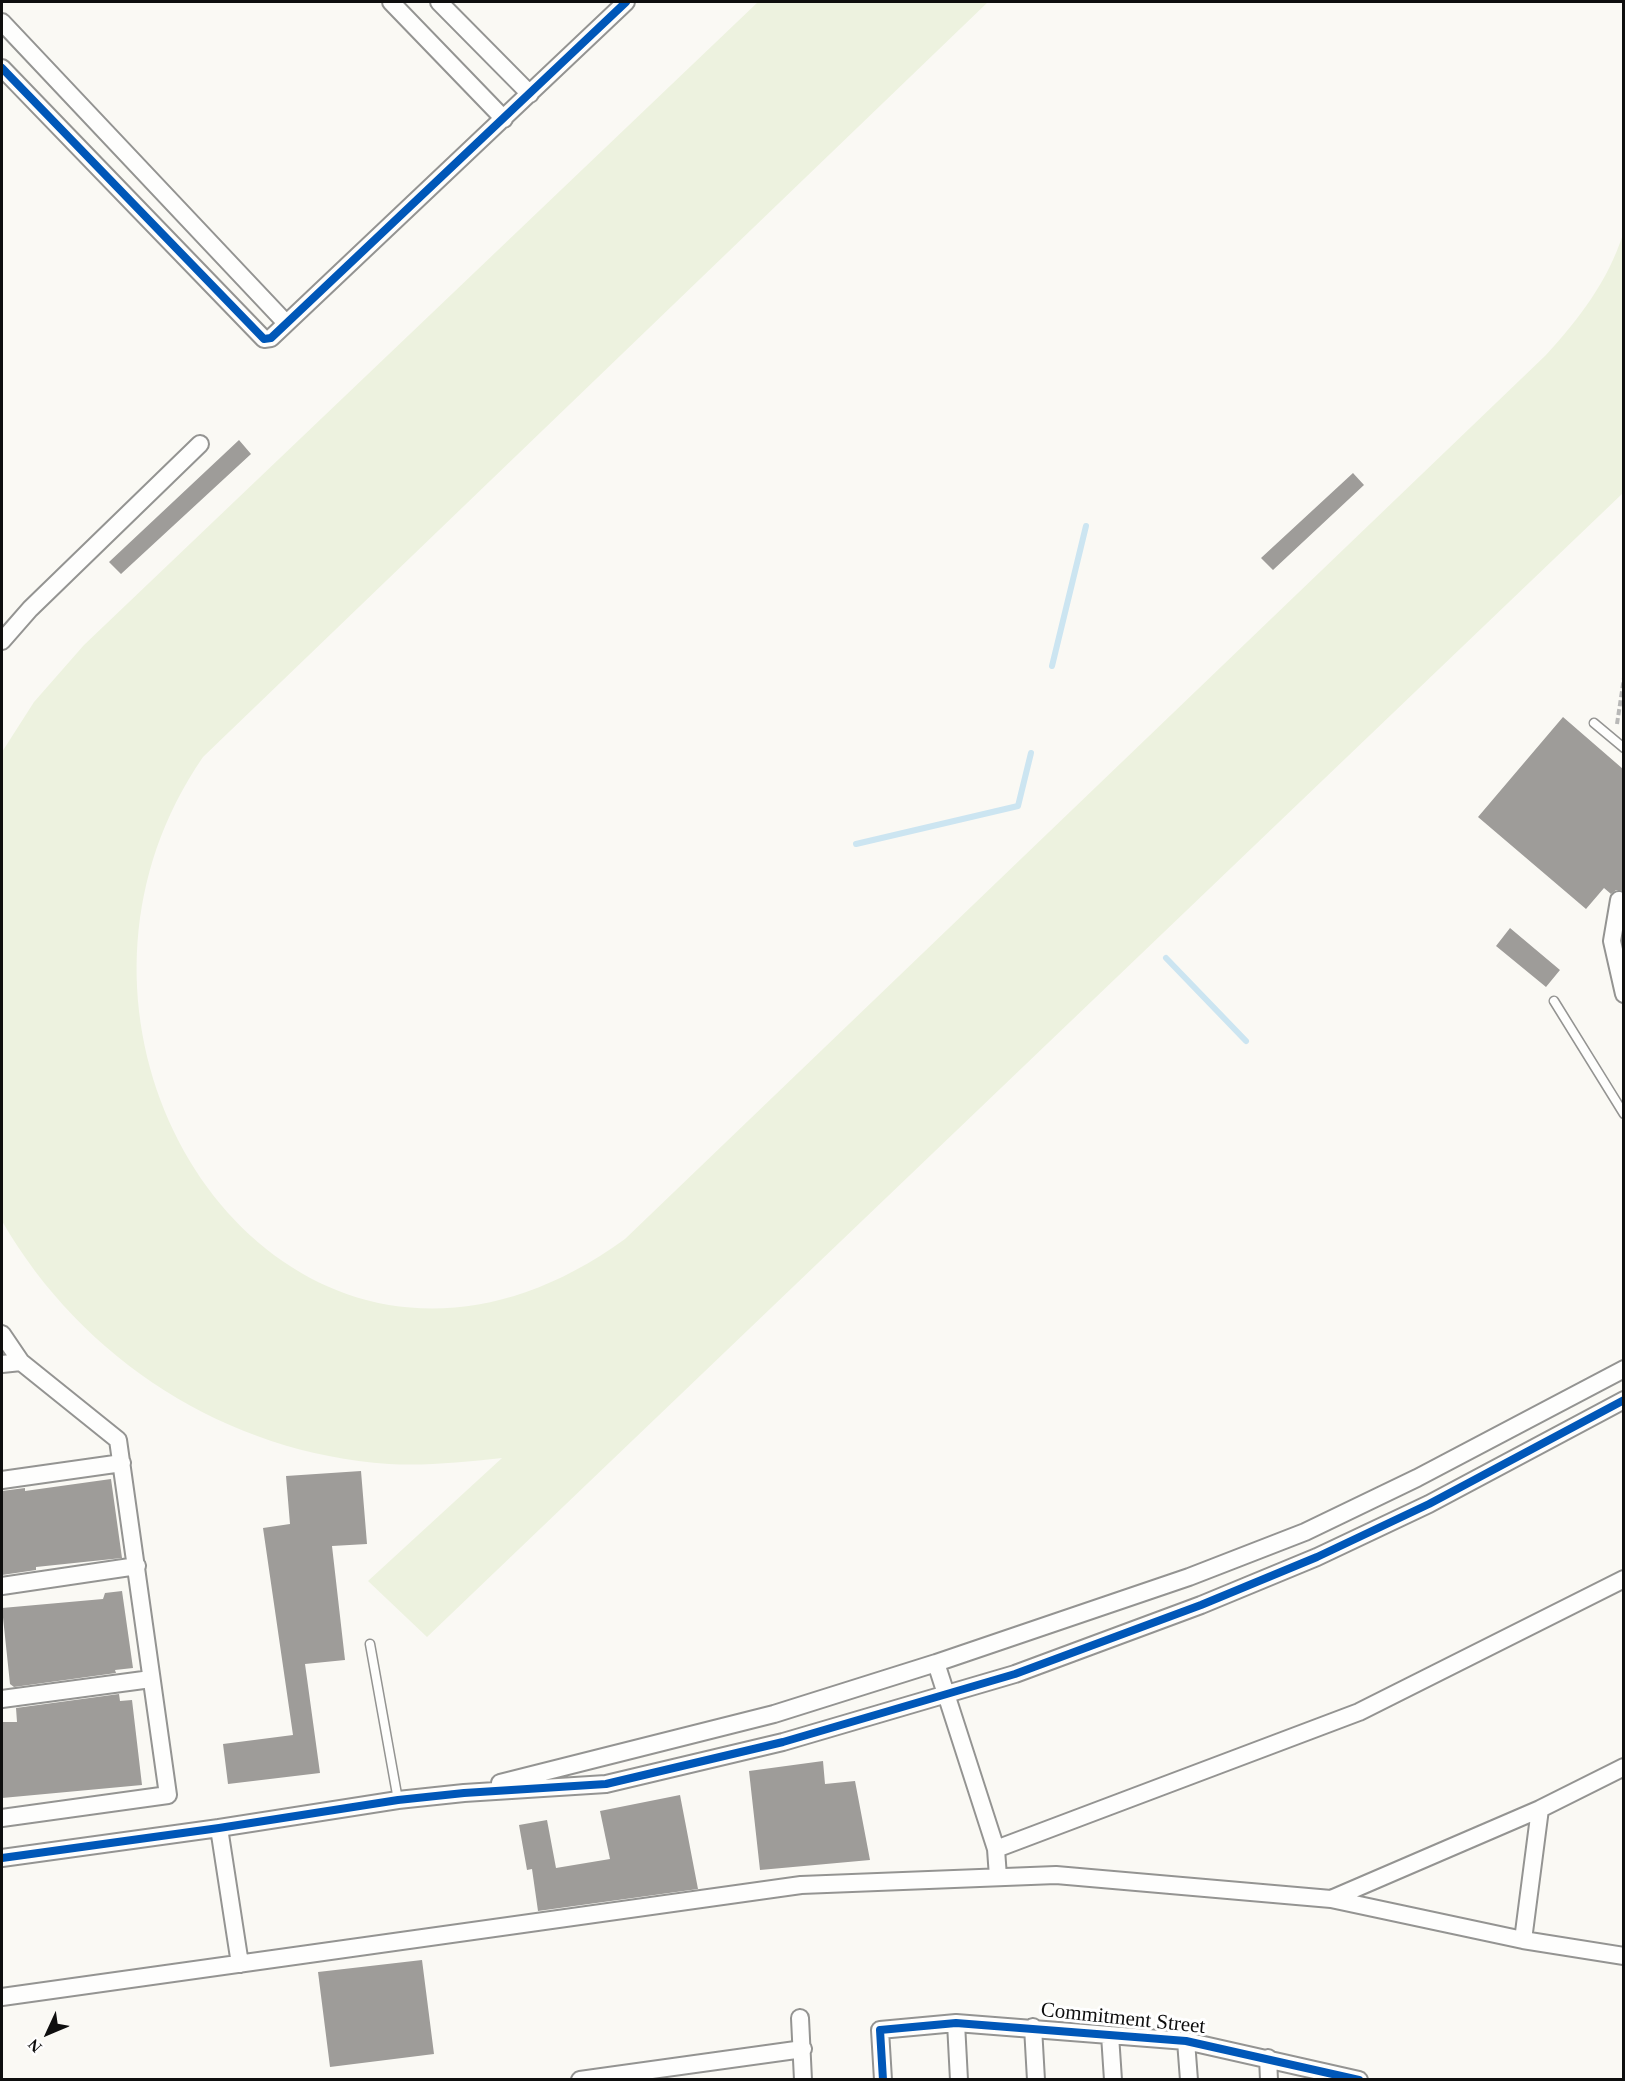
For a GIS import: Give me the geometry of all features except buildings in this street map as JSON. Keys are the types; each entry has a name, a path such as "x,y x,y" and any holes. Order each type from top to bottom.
{"street":[{"path":"391,2 504,119"},
{"path":"439,2 530,94"},
{"path":"2,68 264,339 271,338 626,2"},
{"path":"2,22 286,323"},
{"path":"2,641 30,609 200,444"},
{"path":"1619,900 1612,941 1623,994"},
{"path":"2,1334 21,1362 118,1440 168,1794 2,1818"},
{"path":"2,1364 21,1362"},
{"path":"464,1792 774,1714 936,1663 1189,1577 1305,1532 1417,1478 1623,1369"},
{"path":"2,1857 464,1792 606,1784 783,1742 1015,1674 1201,1605 1317,1557 1429,1504 1623,1400"},
{"path":"2,1480 122,1463"},
{"path":"2,1586 137,1566"},
{"path":"996,1849 1359,1712 1623,1579"},
{"path":"936,1663 996,1849 998,1877"},
{"path":"2,1699 151,1679"},
{"path":"1331,1899 1540,1809 1623,1767"},
{"path":"1523,1940 1540,1809"},
{"path":"219,1828 240,1964"},
{"path":"2,1997 801,1885 1056,1875 1331,1899 1523,1940 1623,1956"},
{"path":"800,2018 803,2079"},
{"path":"956,2023 959,2079"},
{"name":"Commitment Street","path":"883,2079 880,2030 956,2023 1033,2027 1186,2041 1268,2058 1351,2079"},
{"path":"1033,2027 1036,2079"},
{"path":"1110,2035 1113,2079"},
{"path":"1186,2041 1189,2079"},
{"path":"590,2079 802,2049"},
{"path":"1268,2058 1269,2079"}],"lane":[{"path":"1594,723 1623,748"},
{"path":"1554,1001 1623,1114"},
{"path":"369,1644 398,1800"}],"path":[{"path":"1616,741 1617,707 1623,678"}],"green space":[{"path":"758,2 988,2 203,757 149,872 137,990 161,1101 215,1198 294,1269 393,1305 505,1299 625,1239 1546,355 1591,299 1609,268 1623,234 1623,493 427,1637 368,1581 502,1458 446,1463 389,1464 329,1456 271,1441 216,1419 165,1390 117,1356 73,1316 35,1271 2,1221 2,752 34,702 84,645"}],"waterway":[{"path":"1052,666 1086,526"},
{"path":"856,844 1018,806 1031,753"},
{"path":"1166,958 1246,1041"}],"cycle path":[{"path":"2,68 264,339 271,338 626,2"},
{"path":"2,1858 398,1800 464,1793 606,1784 783,1742 1015,1674 1201,1605 1317,1557 1429,1504 1624,1400"},
{"path":"883,2080 880,2030 956,2023 1186,2041 1359,2080"}]}
